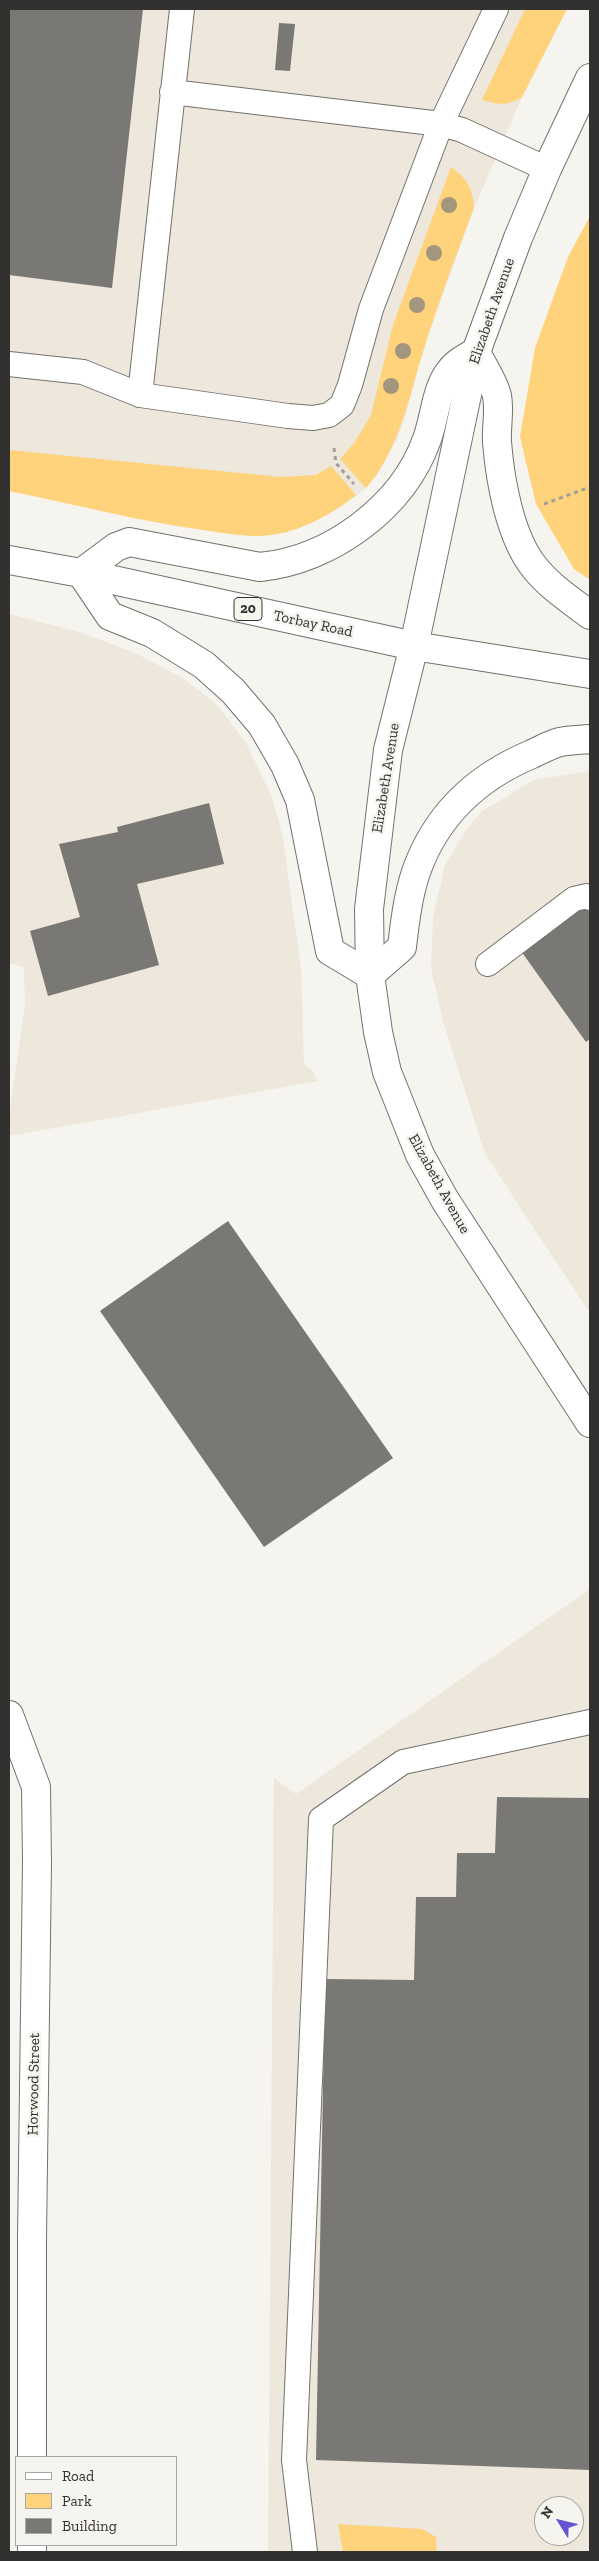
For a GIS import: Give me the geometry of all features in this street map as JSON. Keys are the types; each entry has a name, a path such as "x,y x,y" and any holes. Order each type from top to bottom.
{"main road":[{"name":"Elizabeth Avenue","path":"590,78 547,169 518,238 476,352 414,646 388,750 369,909 370,975 378,1032 387,1072 420,1155 445,1200 590,1423"},
{"path":"590,616 560,592 535,568 523,549 510,515 500,470 497,442 497,396 476,352 458,363 446,377 427,439 413,472 365,522 322,551 280,566 260,567 129,542 116,547 81,573 110,616 152,633 204,665 232,691 262,725 285,765 300,800 330,951 370,975 402,947 407,906 417,872 435,832 464,797 486,777 512,762 560,742 590,738"},
{"name":"Torbay Road","path":"9,560 81,573 414,646 590,674"},
{"name":"Horwood Street","path":"9,1715 36,1787 32,2456"}],"lane":[{"path":"140,396 182,9"},
{"path":"9,364 84,372 140,396 288,416 312,418 329,416 342,405 350,385 371,309 441,124 496,9"},
{"path":"172,92 441,124 462,130 547,169"},
{"path":"488,964 574,899 587,896 590,898"},
{"path":"306,2552 294,2460 321,1819 404,1762 590,1722"}],"path":[{"path":"329,416 336,463 360,491"},
{"path":"535,508 590,487"}],"shaded area":[{"path":"9,9 567,9 522,97 474,208 422,353 405,418 395,443 377,475 366,488 341,507 297,529 273,535 250,536 176,526 9,491"},
{"path":"9,614 79,632 133,652 181,677 216,704 246,743 272,797 283,838 301,969 304,1064 312,1070 318,1081 9,1136 9,1117 25,1004 24,967 9,963"},
{"path":"590,771 590,1313 485,1154 443,1021 431,968 433,918 445,865 466,830 482,811 534,780"},
{"path":"590,1589 590,2552 268,2552 274,1778 296,1794"}],"green space":[{"path":"525,9 567,9 522,97 503,104 482,100"},
{"path":"451,167 461,175 471,190 474,208 435,315 402,423 387,457 378,473 366,488 340,459 355,442 371,415 393,325"},
{"path":"590,216 590,580 574,569 536,504 520,437 535,348 568,257"},
{"path":"9,450 281,477 316,475 331,466 356,495 327,515 294,530 262,536 228,534 154,522 9,491"},
{"path":"338,2524 422,2529 436,2537 437,2552 343,2552"}],"building":[{"path":"9,9 143,9 112,288 9,275"},
{"path":"279,23 295,24 290,71 275,70"},
{"path":"209,803 224,864 137,884 159,965 48,996 30,931 80,917 59,844 118,832 117,827"},
{"path":"584,905 590,913 590,1039 586,1042 521,951"},
{"path":"228,1221 393,1458 264,1547 100,1311"},
{"path":"497,1797 590,1798 590,2470 316,2460 325,1979 414,1980 416,1897 456,1897 457,1853 495,1853"}]}
